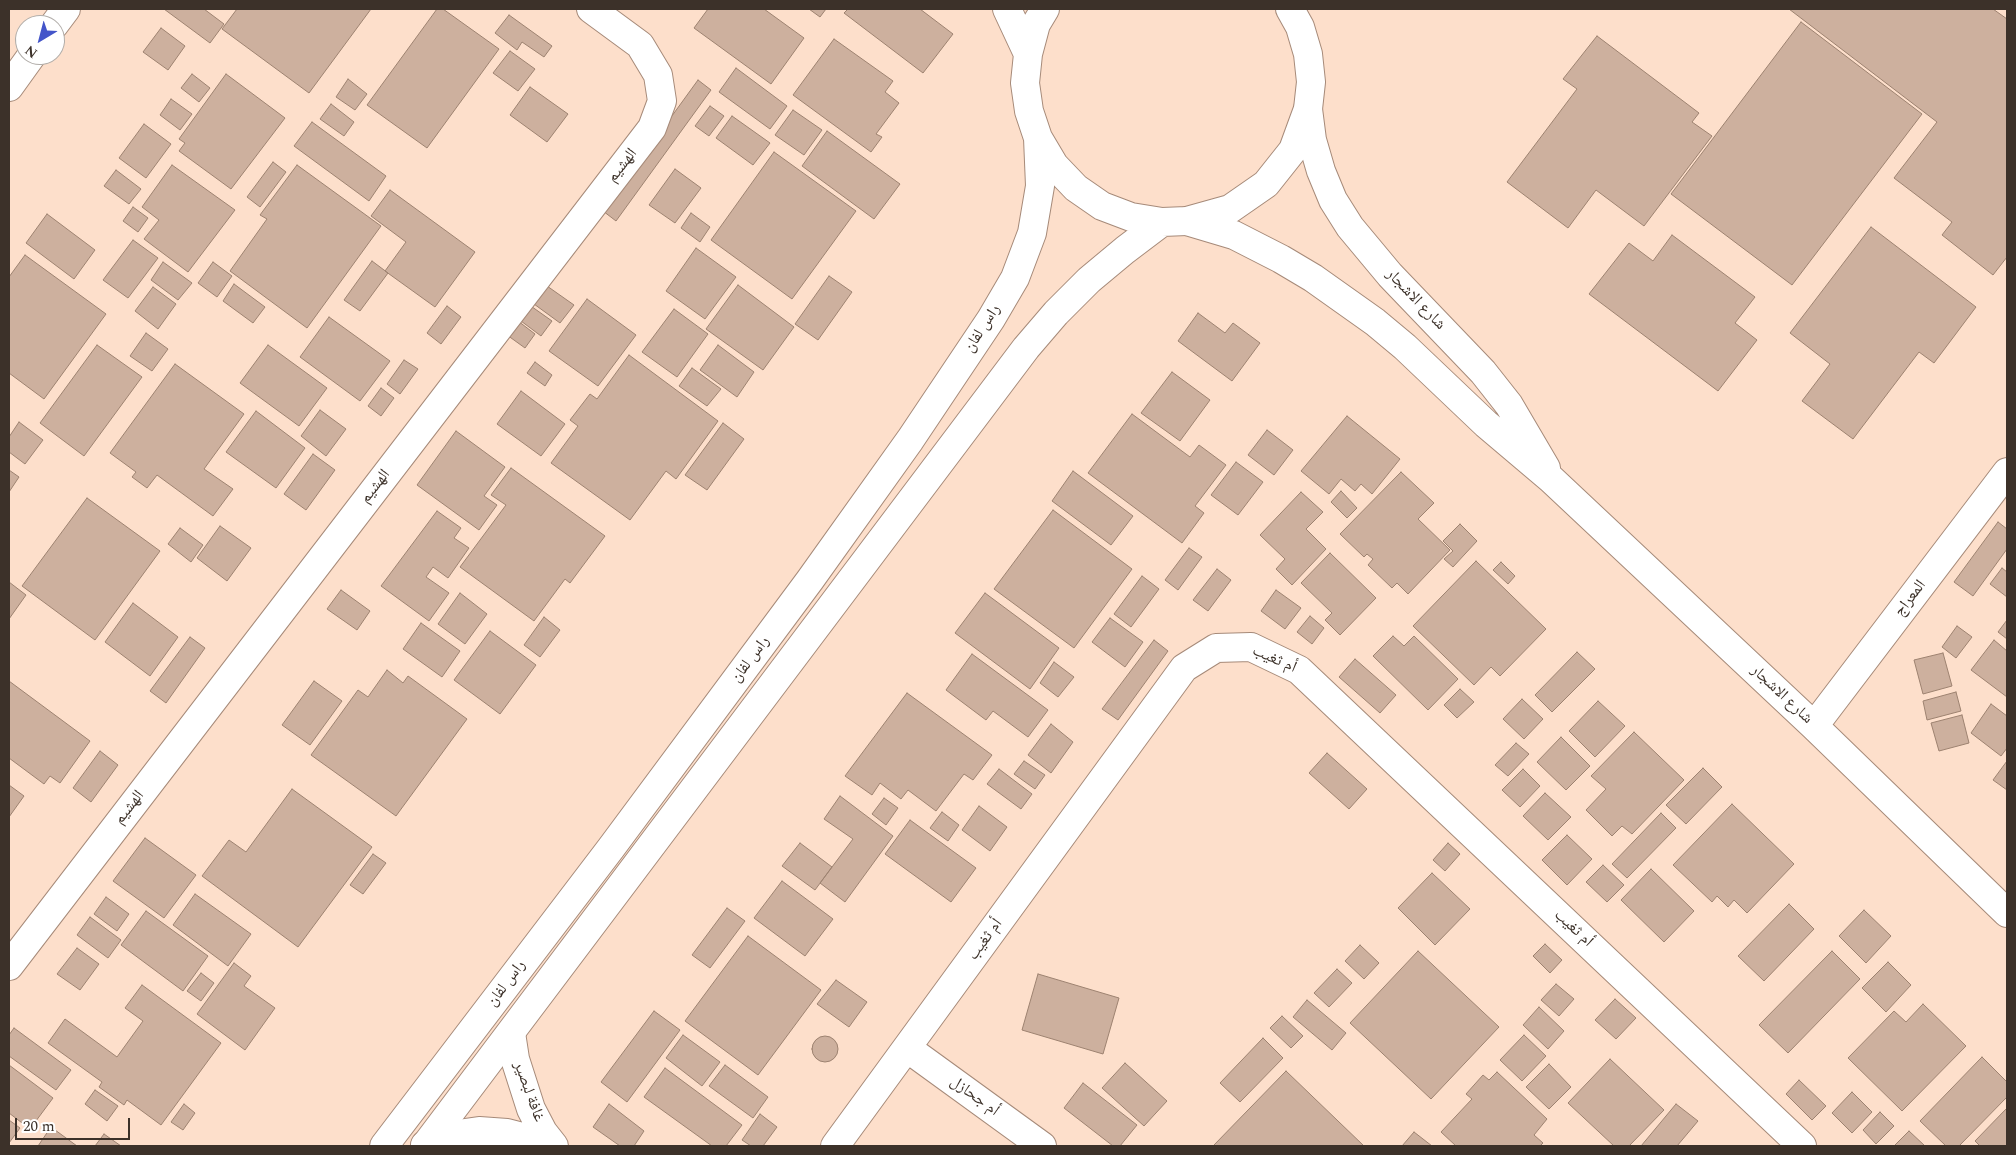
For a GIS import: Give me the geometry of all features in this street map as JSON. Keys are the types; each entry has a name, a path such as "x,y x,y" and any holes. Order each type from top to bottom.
{"street":[{"name":"الهشيم","path":"9,966 652,128 662,101 658,75 640,45 591,9"},
{"path":"1007,9 1028,54"},
{"path":"1038,138 1028,111 1025,83 1028,54 1036,24 1045,9"},
{"path":"1175,222 1230,209 1266,184 1293,150 1308,109 1311,82 1308,54 1299,15"},
{"path":"9,87 25,65"},
{"name":"شارع الاشجار","path":"1308,109 1312,140 1321,171 1333,200 1350,227 1390,275 1483,372 1509,405 1552,478"},
{"name":"شارع الاشجار","path":"1038,138 1054,165 1076,188 1102,206 1131,217 1175,222 1234,235 1281,259 1351,304 1405,347 1518,452 1552,478 1814,726 2007,914"},
{"name":"راس لفان","path":"384,1146 611,848 810,580 910,440 991,319 1016,278 1032,233 1040,186 1038,138"},
{"name":"راس لفان","path":"425,1146 1026,348 1056,313 1089,280 1125,250 1175,222"},
{"name":"المعراج","path":"1814,726 2007,472"},
{"name":"أم ثغيب","path":"835,1146 1184,668 1216,648 1251,647 1299,670 1802,1146"},
{"name":"غافة لبصير","path":"511,1033 517,1068 531,1109 543,1132 554,1146"},
{"name":"أم جحازل","path":"907,1048 1042,1146"},
{"name":"غافة لبصير","path":"425,1146 451,1135 479,1131 507,1133 534,1140 546,1146"}],"building":[{"path":"164,9 204,9 224,24 210,43"},
{"path":"237,9 371,9 309,93 222,29"},
{"path":"437,9 443,9 499,49 427,148 367,105"},
{"path":"708,9 764,9 804,38 771,84 694,28"},
{"path":"809,9 826,9 820,17"},
{"path":"848,9 920,9 953,34 923,73 844,13"},
{"path":"1789,9 1993,9 2007,19 2007,257 1993,275 1942,235 1952,222 1894,178 1937,122"},
{"path":"509,15 552,46 544,57 522,42 517,50 495,33"},
{"path":"1801,22 1922,114 1792,285 1671,194"},
{"path":"161,28 185,46 168,70 143,52"},
{"path":"1597,36 1699,113 1692,122 1712,136 1644,226 1596,190 1568,228 1507,182 1577,89 1563,79"},
{"path":"834,39 893,81 885,92 899,103 876,134 882,137 871,152 793,95"},
{"path":"510,51 535,69 518,91 493,73"},
{"path":"736,68 787,106 770,129 719,92"},
{"path":"192,74 210,88 199,102 181,88"},
{"path":"226,74 285,118 231,189 179,151 185,143 179,139"},
{"path":"348,79 367,94 355,110 336,97"},
{"path":"698,80 711,90 616,221 603,211"},
{"path":"530,87 568,114 547,142 510,115"},
{"path":"171,99 192,114 180,130 160,115"},
{"path":"331,104 354,122 344,136 320,119"},
{"path":"710,106 724,116 709,136 695,126"},
{"path":"793,110 822,130 804,155 775,135"},
{"path":"732,116 770,143 753,165 716,138"},
{"path":"312,122 386,176 369,201 294,146"},
{"path":"144,124 171,144 146,178 119,158"},
{"path":"827,131 900,184 874,219 802,166"},
{"path":"774,152 856,211 792,299 711,240"},
{"path":"273,162 286,172 260,207 247,197"},
{"path":"172,165 235,210 188,272 144,239 159,220 142,207"},
{"path":"297,165 381,226 307,328 230,271 267,219 260,215"},
{"path":"675,169 701,188 675,223 649,205"},
{"path":"116,170 141,189 129,204 104,186"},
{"path":"390,190 475,252 435,307 385,271 406,242 371,216"},
{"path":"133,207 148,218 138,232 123,221"},
{"path":"691,213 710,227 700,242 681,228"},
{"path":"47,214 95,250 74,279 26,243"},
{"path":"1871,227 1976,307 1934,363 1919,352 1853,439 1802,401 1830,364 1790,333"},
{"path":"1672,235 1755,297 1735,323 1757,340 1718,391 1589,294 1629,243 1653,261"},
{"path":"133,240 158,258 128,298 103,280"},
{"path":"696,248 736,277 705,319 666,291"},
{"path":"25,255 106,314 44,399 9,373 9,277"},
{"path":"372,261 388,273 360,311 344,300"},
{"path":"163,262 192,283 178,300 151,280"},
{"path":"213,262 232,276 217,297 198,283"},
{"path":"829,276 852,292 818,340 795,324"},
{"path":"234,284 265,307 253,323 223,301"},
{"path":"738,285 794,327 763,370 706,329"},
{"path":"547,286 574,305 560,323 534,304"},
{"path":"153,287 176,304 158,329 135,311"},
{"path":"587,299 636,335 598,386 549,351"},
{"path":"528,304 552,321 541,336 517,318"},
{"path":"447,306 461,317 441,344 427,333"},
{"path":"674,309 708,334 677,377 642,352"},
{"path":"1198,313 1225,333 1233,323 1260,343 1232,381 1178,341"},
{"path":"329,317 390,361 360,401 300,357"},
{"path":"518,321 535,334 525,348 507,335"},
{"path":"146,333 168,349 152,371 130,356"},
{"path":"97,345 142,377 84,456 40,423"},
{"path":"268,345 327,388 299,426 240,383"},
{"path":"718,345 754,372 737,397 700,370"},
{"path":"629,355 718,421 676,479 666,471 630,520 551,463 578,426 570,420 590,394 597,399"},
{"path":"404,360 418,369 400,394 387,384"},
{"path":"535,362 552,375 545,386 527,373"},
{"path":"175,364 244,414 204,469 233,489 213,516 157,475 147,488 132,477 136,472 110,453"},
{"path":"692,368 721,389 707,406 679,386"},
{"path":"1172,372 1210,400 1180,441 1141,413"},
{"path":"381,388 394,398 381,416 368,406"},
{"path":"521,391 565,424 541,456 497,424"},
{"path":"320,410 346,429 326,456 301,436"},
{"path":"256,411 305,448 276,488 226,452"},
{"path":"1132,414 1190,457 1199,445 1226,465 1195,506 1204,513 1182,543 1088,473"},
{"path":"1347,416 1400,459 1372,494 1361,484 1355,491 1341,479 1329,494 1301,471"},
{"path":"19,422 43,440 25,464 9,452 9,437"},
{"path":"723,423 744,439 707,490 685,475"},
{"path":"1267,430 1293,450 1274,475 1248,455"},
{"path":"456,431 505,467 484,496 497,505 479,530 417,485"},
{"path":"313,454 335,470 306,510 284,494"},
{"path":"1236,462 1263,482 1238,515 1211,495"},
{"path":"511,468 605,536 570,583 565,579 534,621 460,567 506,505 491,495"},
{"path":"9,470 19,477 9,492"},
{"path":"1073,471 1133,516 1111,545 1052,501"},
{"path":"1401,472 1434,503 1418,519 1450,550 1408,594 1397,583 1392,588 1368,565 1373,559 1367,554 1364,557 1340,534"},
{"path":"1341,491 1357,508 1347,518 1331,502"},
{"path":"1301,492 1323,512 1306,529 1326,549 1292,585 1276,569 1285,559 1260,535"},
{"path":"87,498 160,551 95,640 22,586"},
{"path":"1053,510 1132,569 1074,648 994,589"},
{"path":"437,511 461,528 454,538 469,548 448,578 433,567 426,577 449,593 429,621 381,586"},
{"path":"1998,522 2007,529 2007,549 1973,596 1954,582"},
{"path":"1460,524 1477,541 1453,567 1444,559 1453,551 1443,541"},
{"path":"220,526 251,548 227,581 197,558"},
{"path":"180,528 203,545 191,562 168,544"},
{"path":"1189,548 1202,557 1178,590 1165,580"},
{"path":"1330,553 1376,598 1340,635 1325,620 1332,613 1301,583"},
{"path":"1476,561 1546,629 1500,676 1491,667 1474,685 1413,626"},
{"path":"1501,562 1515,576 1508,584 1493,570"},
{"path":"2002,568 2007,572 2007,597 1990,584"},
{"path":"1217,569 1231,580 1208,611 1193,600"},
{"path":"1142,576 1159,589 1131,627 1114,614"},
{"path":"9,582 26,595 9,619"},
{"path":"341,590 370,611 357,630 327,609"},
{"path":"1276,590 1301,608 1285,629 1261,611"},
{"path":"460,593 487,614 465,644 438,624"},
{"path":"985,593 1059,648 1030,689 955,633"},
{"path":"133,603 178,637 150,676 105,642"},
{"path":"1310,616 1324,628 1312,644 1297,632"},
{"path":"544,617 560,630 540,657 524,645"},
{"path":"1110,618 1143,642 1125,667 1092,642"},
{"path":"2007,620 2007,639 1998,632"},
{"path":"421,623 460,651 442,677 403,649"},
{"path":"1957,626 1972,637 1956,658 1942,647"},
{"path":"490,631 536,665 500,714 454,680"},
{"path":"1393,636 1404,646 1414,636 1458,679 1428,710 1373,656"},
{"path":"190,637 205,648 166,703 150,691"},
{"path":"1154,640 1168,651 1118,720 1102,709"},
{"path":"1994,640 2007,651 2007,697 1971,670"},
{"path":"1577,652 1595,669 1552,712 1535,695"},
{"path":"1943,653 1952,686 1923,694 1914,660"},
{"path":"972,654 1048,710 1028,737 993,711 986,720 946,690"},
{"path":"1355,659 1396,695 1380,713 1339,677"},
{"path":"1054,662 1074,677 1058,697 1040,683"},
{"path":"387,670 403,683 408,676 467,719 396,816 311,755 358,690 368,697"},
{"path":"9,681 90,741 60,783 50,776 44,784 9,758"},
{"path":"314,681 342,701 310,745 282,725"},
{"path":"1460,689 1474,702 1457,718 1444,705"},
{"path":"1956,692 1961,711 1927,720 1923,701"},
{"path":"907,693 992,755 973,780 964,774 936,811 908,790 901,799 880,783 872,795 845,776"},
{"path":"1522,699 1543,719 1524,739 1503,719"},
{"path":"1598,701 1625,726 1595,757 1569,731"},
{"path":"1991,704 2007,716 2007,748 2001,756 1971,733"},
{"path":"1962,715 1969,743 1939,751 1931,723"},
{"path":"1051,724 1073,742 1051,773 1028,755"},
{"path":"1634,732 1684,780 1632,834 1622,826 1612,836 1586,810 1606,789 1591,776"},
{"path":"1561,737 1590,766 1566,790 1537,762"},
{"path":"1516,743 1529,754 1508,776 1495,765"},
{"path":"100,751 118,765 91,802 73,788"},
{"path":"1327,753 1367,789 1349,809 1309,773"},
{"path":"1024,761 1045,775 1035,789 1014,774"},
{"path":"2007,761 2007,790 1993,780"},
{"path":"1703,768 1722,787 1686,824 1666,805"},
{"path":"999,769 1032,794 1021,809 987,784"},
{"path":"1523,769 1540,786 1520,807 1502,790"},
{"path":"9,785 24,796 9,817"},
{"path":"292,789 372,847 298,947 202,876 229,840 246,852"},
{"path":"1545,793 1571,817 1548,840 1523,816"},
{"path":"840,796 893,836 845,902 820,883 853,839 824,819"},
{"path":"884,798 898,808 886,825 872,814"},
{"path":"1732,804 1794,864 1747,913 1734,900 1728,907 1717,896 1712,902 1673,865"},
{"path":"979,806 1007,827 990,851 962,830"},
{"path":"942,812 959,825 948,841 930,828"},
{"path":"1661,813 1676,828 1627,878 1612,864"},
{"path":"910,820 976,868 951,902 885,854"},
{"path":"1567,835 1592,859 1567,885 1542,860"},
{"path":"145,838 196,875 164,918 113,881"},
{"path":"800,843 832,867 815,890 782,866"},
{"path":"1448,843 1460,854 1445,871 1433,860"},
{"path":"373,854 386,863 363,894 350,885"},
{"path":"1603,865 1624,885 1607,902 1586,882"},
{"path":"1651,869 1694,911 1664,942 1621,900"},
{"path":"1432,873 1470,909 1435,945 1398,908"},
{"path":"782,881 833,919 805,956 754,918"},
{"path":"195,894 251,934 228,966 173,925"},
{"path":"106,897 129,914 117,931 94,914"},
{"path":"1789,904 1814,929 1764,981 1738,956"},
{"path":"727,908 745,921 710,968 692,955"},
{"path":"1864,910 1891,936 1866,963 1839,936"},
{"path":"146,911 208,956 183,991 121,945"},
{"path":"90,917 121,940 108,958 77,935"},
{"path":"748,936 821,990 758,1075 685,1021"},
{"path":"1545,944 1562,960 1550,973 1533,956"},
{"path":"1360,945 1379,963 1364,979 1345,961"},
{"path":"77,948 99,964 80,990 57,974"},
{"path":"1418,951 1499,1027 1431,1099 1350,1023"},
{"path":"1832,951 1860,979 1788,1053 1759,1025"},
{"path":"1888,962 1911,985 1886,1012 1862,988"},
{"path":"234,963 251,976 244,986 275,1008 245,1050 197,1014"},
{"path":"1337,969 1352,983 1329,1007 1314,993"},
{"path":"201,973 214,983 201,1001 187,991"},
{"path":"1038,974 1119,998 1103,1054 1022,1030"},
{"path":"836,980 867,1002 849,1027 817,1004"},
{"path":"1556,984 1574,999 1559,1016 1541,1000"},
{"path":"142,985 221,1043 161,1125 127,1100 124,1105 99,1087 102,1082 48,1043 65,1019 117,1057 143,1021 125,1008"},
{"path":"1615,999 1636,1018 1616,1039 1595,1020"},
{"path":"1307,1000 1346,1033 1332,1050 1293,1017"},
{"path":"1923,1004 1966,1046 1902,1111 1848,1058 1894,1011 1906,1022"},
{"path":"1539,1007 1564,1031 1548,1049 1523,1025"},
{"path":"654,1011 680,1030 627,1102 601,1082"},
{"path":"1282,1016 1303,1036 1291,1048 1270,1028"},
{"path":"14,1028 71,1070 56,1090 9,1056 9,1035"},
{"path":"683,1035 720,1062 702,1086 666,1058"},
{"path":"1524,1035 1546,1056 1522,1081 1500,1060"},
{"path":"825,1036 834,1040 838,1049 834,1058 825,1062 816,1058 812,1049 816,1040"},
{"path":"1263,1038 1283,1058 1240,1102 1220,1083"},
{"path":"1982,1057 2007,1082 2007,1097 1959,1146 1946,1146 1920,1121"},
{"path":"1610,1059 1664,1110 1629,1146 1614,1146 1568,1103"},
{"path":"1125,1063 1167,1101 1144,1126 1102,1088"},
{"path":"1549,1064 1571,1087 1549,1109 1526,1087"},
{"path":"9,1065 53,1098 30,1129 9,1113"},
{"path":"725,1065 768,1097 753,1118 709,1086"},
{"path":"665,1068 742,1125 726,1146 712,1146 644,1097"},
{"path":"1286,1071 1364,1146 1214,1145"},
{"path":"1497,1072 1547,1119 1534,1135 1543,1143 1540,1146 1456,1146 1441,1132 1472,1099 1466,1094 1483,1075 1489,1080"},
{"path":"1799,1080 1826,1106 1812,1120 1786,1094"},
{"path":"1083,1083 1137,1125 1120,1146 1113,1146 1064,1108"},
{"path":"95,1090 118,1106 107,1121 85,1104"},
{"path":"1852,1092 1872,1112 1852,1133 1832,1113"},
{"path":"184,1104 195,1113 183,1130 171,1122"},
{"path":"609,1104 644,1131 634,1146 620,1146 593,1127"},
{"path":"1676,1104 1698,1121 1677,1146 1641,1146"},
{"path":"2007,1108 2007,1146 1980,1146 1975,1141"},
{"path":"1880,1112 1894,1126 1876,1144 1863,1130"},
{"path":"760,1114 777,1127 763,1146 751,1146 742,1140"},
{"path":"9,1120 20,1128 9,1143"},
{"path":"51,1127 77,1146 38,1146"},
{"path":"1909,1131 1925,1146 1894,1146"},
{"path":"1414,1132 1432,1146 1402,1146"},
{"path":"104,1134 121,1146 95,1146"}]}
